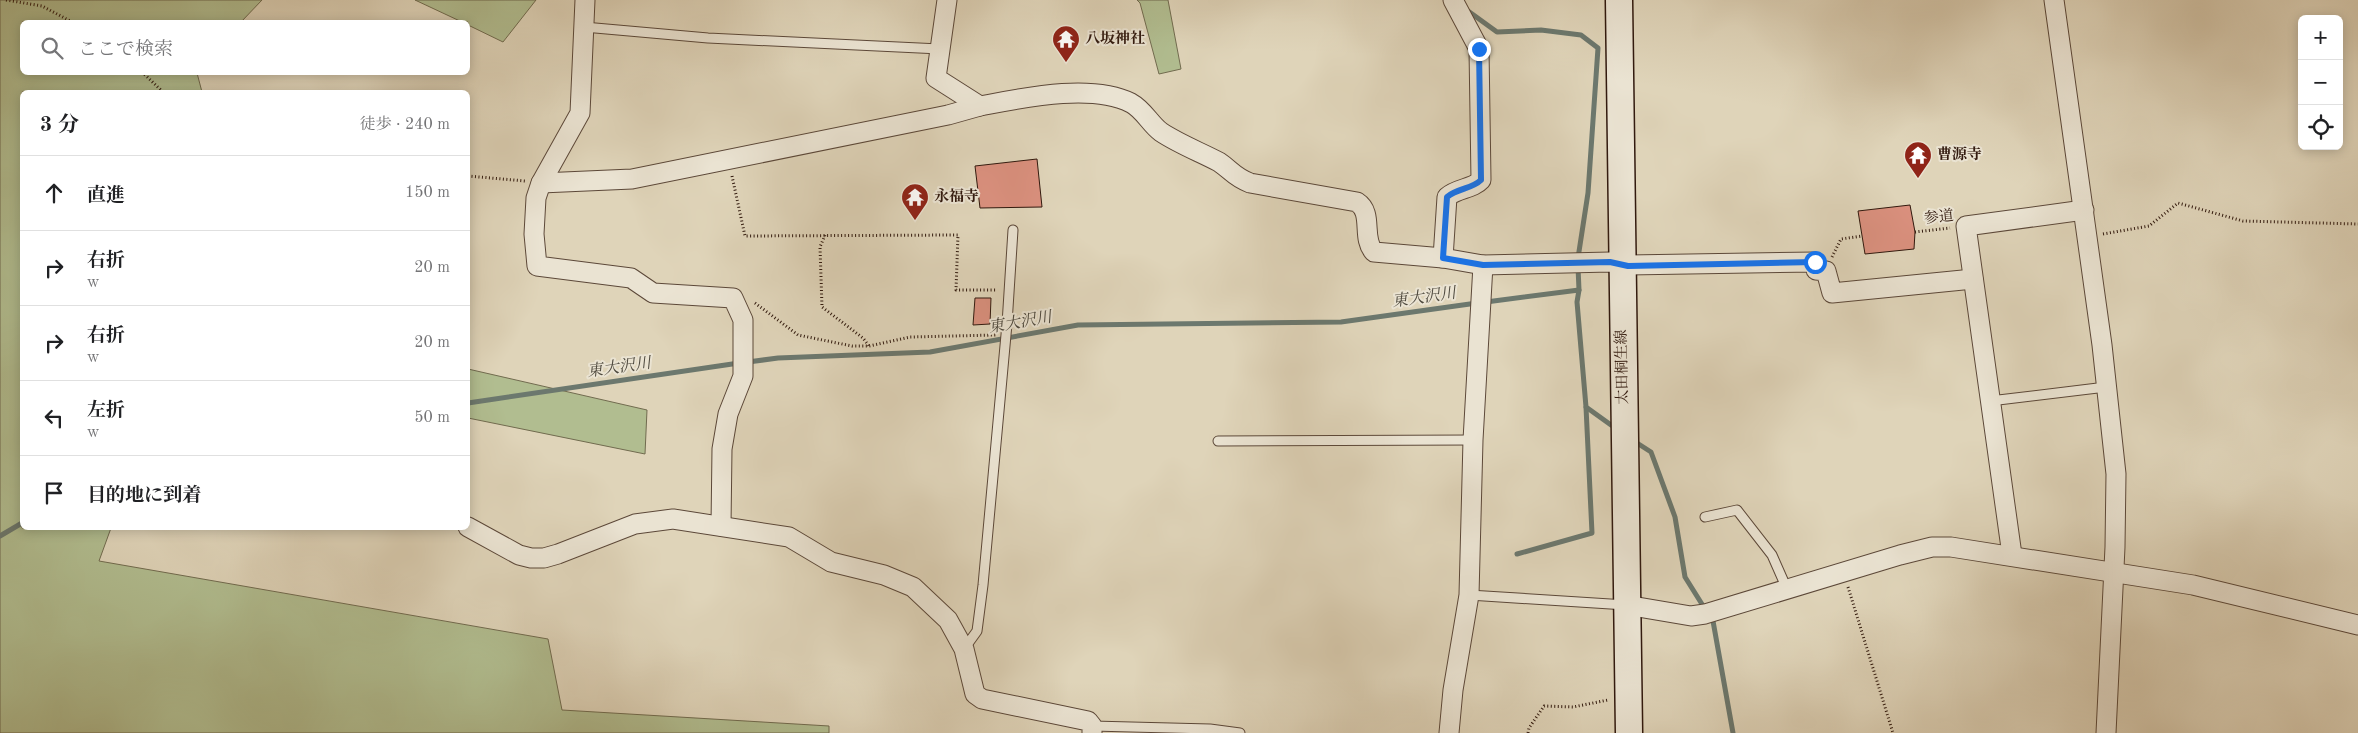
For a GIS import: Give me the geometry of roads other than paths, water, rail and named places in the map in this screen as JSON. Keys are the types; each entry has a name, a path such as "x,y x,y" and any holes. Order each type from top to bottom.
{"main road":[{"name":"太田桐生線","path":"1619,0 1621,264 1629,733"}],"street":[{"path":"585,0 580,113 541,182 536,198 534,234 537,266 630,278 654,293 733,298 743,320 743,376 728,414 722,449 722,526"},
{"path":"946,0 936,78 980,106"},
{"path":"1443,258 1447,197 1455,191 1477,184 1481,180 1479,49 1453,0"},
{"path":"2054,0 2088,237 2116,474 2114,573 2106,733"},
{"path":"541,182 632,179 1021,98 1082,94 1114,96 1138,107 1160,131 1220,163 1236,177 1250,183 1357,202 1365,211 1369,244 1374,252 1443,258 1483,265 1576,263 1621,264 1628,266 1815,262 1816,270 1826,271 1832,293 1973,279"},
{"path":"2012,555 2012,544 1989,401 1966,226 2084,210"},
{"path":"1449,733 1452,690 1469,595 1473,440 1483,265"},
{"path":"470,529 519,555 544,558 635,524 673,519 789,537 831,562 884,575 913,588 948,620 964,649 974,694 982,699 1088,721 1092,729"},
{"path":"1626,605 1691,616 1710,613 1932,547 1951,547 2012,555 2193,586 2358,625"}],"lane":[{"path":"584,28 708,38 940,49"},
{"path":"964,649 977,631 1006,334 1013,230"},
{"path":"1989,401 2106,387"},
{"path":"1218,441 1473,440"},
{"path":"1705,517 1736,510 1772,555 1787,589"},
{"path":"1469,595 1626,605"},
{"path":"1092,729 1210,729 1240,733"}],"waterway":[{"path":"1468,11 1497,32 1541,30 1581,35 1598,48 1588,193 1578,258"},
{"path":"1578,267 1579,290 1577,302 1586,407 1611,425"},
{"name":"東大沢川","path":"1486,302 1579,290"},
{"name":"東大沢川","path":"748,362 778,358 930,352 1078,325 1341,322 1477,303"},
{"name":"東大沢川","path":"470,403 739,363"},
{"path":"1517,554 1592,533 1586,407"},
{"path":"1637,443 1651,452 1675,517 1685,577 1705,609"},
{"name":"東大沢川","path":"0,536 20,524"},
{"path":"1710,616 1713,621 1733,733"}],"place":[{"name":"八坂神社","path":"1066,63"},
{"name":"曹源寺","path":"1918,179"},
{"name":"永福寺","path":"915,221"}]}
